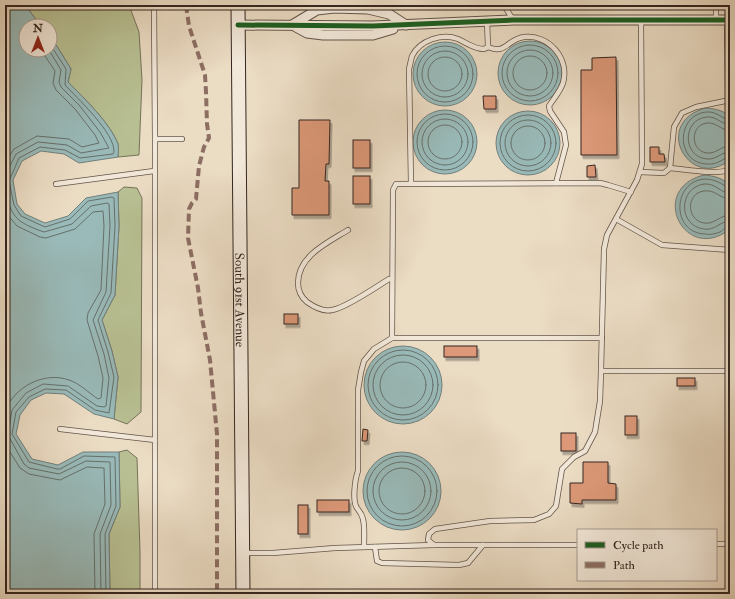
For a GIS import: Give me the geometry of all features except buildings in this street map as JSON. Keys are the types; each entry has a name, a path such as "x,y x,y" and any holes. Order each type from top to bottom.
{"main road":[{"name":"South 91st Avenue","path":"238,5 243,594"}],"street":[{"path":"292,25 314,5"},
{"path":"292,25 317,10 371,8 389,14 406,25"},
{"path":"238,25 292,25 307,33 323,35 373,35 406,25 487,21 729,20"}],"lane":[{"path":"154,5 155,594"},
{"path":"504,5 513,20"},
{"path":"716,5 716,20"},
{"path":"434,545 428,540 429,534 435,529 490,521 534,520 549,514 556,506 562,469 574,457 585,450 595,432 600,401 602,371 604,249 608,234 631,192 642,164 641,20"},
{"path":"729,20 728,90 730,94"},
{"path":"487,21 488,47"},
{"path":"411,184 409,69 413,56 422,45 431,39 445,36 457,39 478,49 488,47 495,50 500,50 519,38 532,37 549,43 559,53 564,69 564,81 559,93 549,106 564,132 566,145 556,184"},
{"path":"640,172 664,173 670,168 674,127 682,113 696,107 730,100"},
{"path":"155,139 182,139"},
{"path":"670,168 709,172 727,172 730,169"},
{"path":"56,184 154,171"},
{"path":"392,338 393,190 396,184 600,183 631,192"},
{"path":"616,219 662,246 730,250"},
{"path":"348,230 312,253 302,265 298,277 298,288 301,297 316,308 332,310 344,306 389,279 392,279"},
{"path":"364,547 364,521 362,513 357,508 355,503 355,479 358,471 358,390 364,361 374,349 392,338 602,338"},
{"path":"602,371 730,371"},
{"path":"60,429 155,440"},
{"path":"717,544 730,544"},
{"path":"243,554 273,554 335,548 434,545 577,545"},
{"path":"375,547 377,561 382,563 459,565 468,563 483,545"}],"green space":[{"path":"25,5 129,5 139,32 142,80 139,155 118,157 118,144 103,119 68,82 71,69 58,48 58,18 35,18"},
{"path":"124,187 137,188 142,198 141,412 127,424 114,419 118,377 112,351 102,320 115,295 119,226 118,192"},
{"path":"127,450 137,458 140,589 137,594 110,594 109,534 120,507 119,452"}],"water":[{"path":"5,5 25,5 35,18 18,18 18,58 58,58 58,48 71,69 68,82 103,119 118,144 118,157 79,163 64,154 41,151 22,161 13,180 17,204 25,214 45,223 68,216 86,198 118,192 119,226 115,295 102,320 112,351 118,377 114,419 94,414 64,394 46,393 31,400 20,415 16,434 32,459 58,465 83,452 119,452 120,507 109,534 110,594 5,594"},
{"path":"530,41 548,47 556,55 562,73 556,91 548,99 530,105 512,99 504,91 498,73 504,55 512,47"},
{"path":"445,42 463,48 471,56 477,74 471,92 463,100 445,106 427,100 419,92 413,74 419,56 427,48"},
{"path":"706,108 719,110 730,117 730,160 715,168 701,167 690,161 682,151 679,139 681,127 690,116"},
{"path":"445,110 463,116 471,124 477,142 471,160 463,168 445,174 427,168 419,160 413,142 419,124 427,116"},
{"path":"528,111 546,117 554,125 560,143 554,161 546,169 528,175 510,169 502,161 496,143 502,125 510,117"},
{"path":"704,175 718,178 730,185 730,229 714,238 699,238 687,231 679,221 675,208 678,194 687,183"},
{"path":"403,346 418,349 430,358 439,370 442,385 439,400 430,412 418,421 403,424 388,421 376,412 367,400 364,385 367,370 376,358 388,349"},
{"path":"402,452 417,455 429,464 438,476 441,491 438,506 429,518 417,527 402,530 387,527 375,518 366,506 363,491 366,476 375,464 387,455"}],"marked path":[{"path":"186,5 189,26 205,75 209,138 204,147 199,166 196,199 189,209 188,238 210,360 217,434 217,594"}],"cycle path":[{"path":"238,25 373,26 513,20 730,20"}]}
